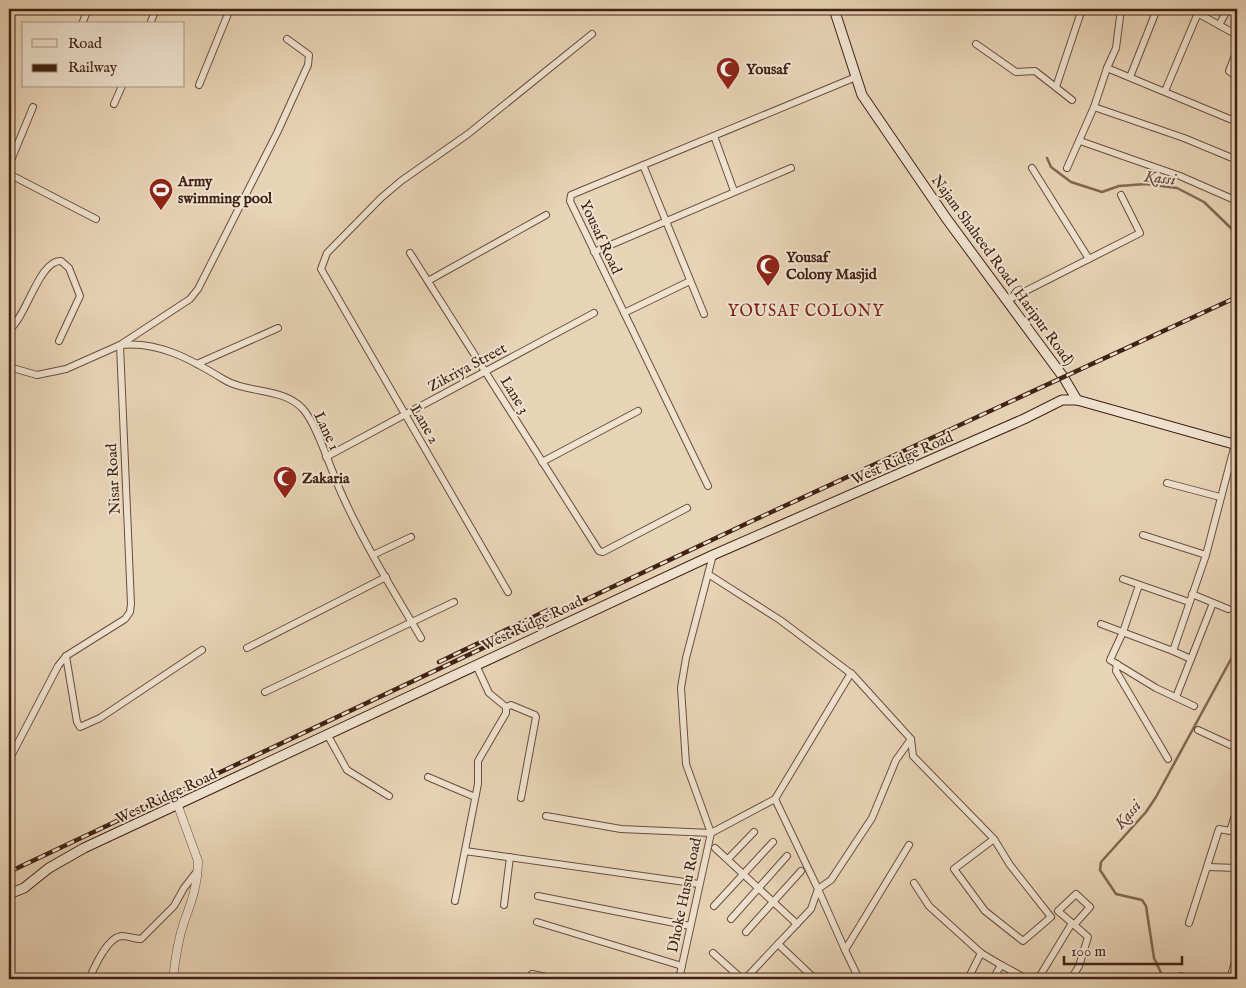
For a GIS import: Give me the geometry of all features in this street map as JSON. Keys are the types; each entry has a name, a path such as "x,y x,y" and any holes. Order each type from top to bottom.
{"main road":[{"name":"Najam Shaheed Road (Haripur Road)","path":"834,9 862,95 1006,301 1064,378 1077,400"},
{"name":"West Ridge Road","path":"9,894 24,888 49,868 84,848 178,806 476,664 713,555 1024,419 1062,400 1077,400"},
{"path":"1077,400 1236,444"}],"street":[{"path":"83,22 88,9"},
{"path":"151,22 156,9"},
{"path":"198,85 230,9"},
{"path":"1056,87 1082,9"},
{"path":"1067,168 1094,107 1116,48 1121,9"},
{"path":"1130,78 1157,9"},
{"path":"1190,9 1237,35"},
{"path":"1219,25 1228,9"},
{"path":"1165,91 1198,13"},
{"name":"Lane 2","path":"508,592 404,415 321,268 327,253 387,193 468,134 592,34"},
{"path":"9,367 37,375 66,369 120,345 190,299 198,290 277,133 308,65 309,55 287,39"},
{"path":"976,44 1016,72 1035,71 1072,100"},
{"path":"1237,50 1229,71 1237,77"},
{"path":"1107,68 1237,122"},
{"name":"Yousaf Road","path":"708,486 594,252 570,201 571,195 856,78"},
{"path":"114,104 121,88"},
{"path":"9,165 33,107"},
{"path":"1094,107 1184,138 1237,160"},
{"path":"714,136 734,191"},
{"path":"1080,141 1180,176 1237,201"},
{"path":"644,165 704,314"},
{"path":"594,252 791,168"},
{"path":"1032,168 1089,259"},
{"path":"9,174 96,219"},
{"path":"1006,301 1140,233 1121,195"},
{"path":"428,281 546,215"},
{"name":"Lane 3","path":"410,253 599,551 603,552 687,508"},
{"path":"9,330 23,311 47,266 55,260 61,260 69,268 80,296 58,341"},
{"path":"624,314 690,281"},
{"name":"Zikriya Street","path":"326,457 594,313"},
{"path":"197,364 278,328"},
{"name":"Lane 1","path":"120,345 151,346 197,364 232,385 280,396 303,409 344,500 421,638"},
{"name":"Nisar Road","path":"66,656 124,619 130,612 120,345"},
{"path":"542,462 638,411"},
{"path":"1173,651 1206,555 1220,497 1236,444"},
{"path":"1167,483 1220,497"},
{"path":"1143,534 1206,555"},
{"path":"373,554 411,537"},
{"name":"Dhoke Husu Road","path":"679,979 711,833 686,764 681,688 686,658 713,555"},
{"path":"708,574 780,620 851,673 911,739 913,756 994,840 1010,865 1050,918 1023,941 985,911 954,869 994,840"},
{"path":"247,648 386,578"},
{"path":"1123,579 1189,602"},
{"path":"1140,585 1123,632 1110,660 1156,688 1194,706"},
{"path":"1192,594 1228,609"},
{"path":"266,692 454,602"},
{"path":"1176,697 1213,603"},
{"path":"1101,624 1191,659"},
{"path":"66,656 77,722 80,727 100,718 202,650"},
{"path":"9,760 58,666 66,656"},
{"path":"476,664 489,692 506,707"},
{"path":"1117,664 1116,671 1168,759"},
{"path":"546,816 620,829 711,833 775,799 851,673"},
{"path":"506,707 511,705 536,717 521,798"},
{"path":"455,901 478,784 478,761 506,712 506,707"},
{"path":"1198,730 1237,748"},
{"path":"327,734 347,770 390,796"},
{"path":"714,953 744,979 811,909 818,889 831,880 872,818 896,760 911,739"},
{"path":"428,777 475,797"},
{"path":"775,799 859,979"},
{"path":"173,979 184,923 195,895 198,870 198,861 178,806"},
{"path":"1189,923 1220,829 1230,831 1237,809"},
{"path":"728,860 754,832"},
{"path":"714,906 773,842"},
{"path":"845,950 909,844"},
{"path":"715,848 797,924"},
{"path":"465,851 699,884"},
{"path":"731,919 788,856"},
{"path":"504,905 510,857"},
{"path":"1208,867 1237,868"},
{"path":"89,979 101,954 115,938 121,936 141,940 174,906 184,888 198,870"},
{"path":"746,932 801,871"},
{"path":"914,883 928,906 981,953 1027,979"},
{"path":"1038,979 1073,924 1090,907 1076,894 1058,912 1073,924 1088,937 1079,966 1071,979"},
{"path":"538,896 690,926"},
{"path":"537,922 682,966"},
{"path":"778,944 815,979"},
{"path":"968,979 981,953"},
{"path":"1230,979 1237,955"},
{"path":"994,979 1001,965"},
{"path":"532,974 556,979"}],"waterway":[{"name":"Kassi","path":"1047,158 1051,167 1071,182 1102,192 1119,186 1146,184 1177,188 1204,202 1237,234"},
{"name":"Kassi","path":"1237,589 1235,598 1237,605"},
{"name":"Kassi","path":"1164,979 1154,958 1146,906 1142,900 1116,894 1100,870 1101,862 1146,812 1156,797 1237,648"}],"railway":[{"path":"9,872 752,521 1237,297"},
{"path":"439,662 552,608"}],"place":[{"name":"Yousaf","path":"728,90"},
{"name":"Army swimming pool","path":"161,211"},
{"name":"Yousaf Colony Masjid","path":"768,287"},
{"name":"Zakaria","path":"285,499"}],"district":[{"name":"YOUSAF COLONY","path":"806,310"}]}
